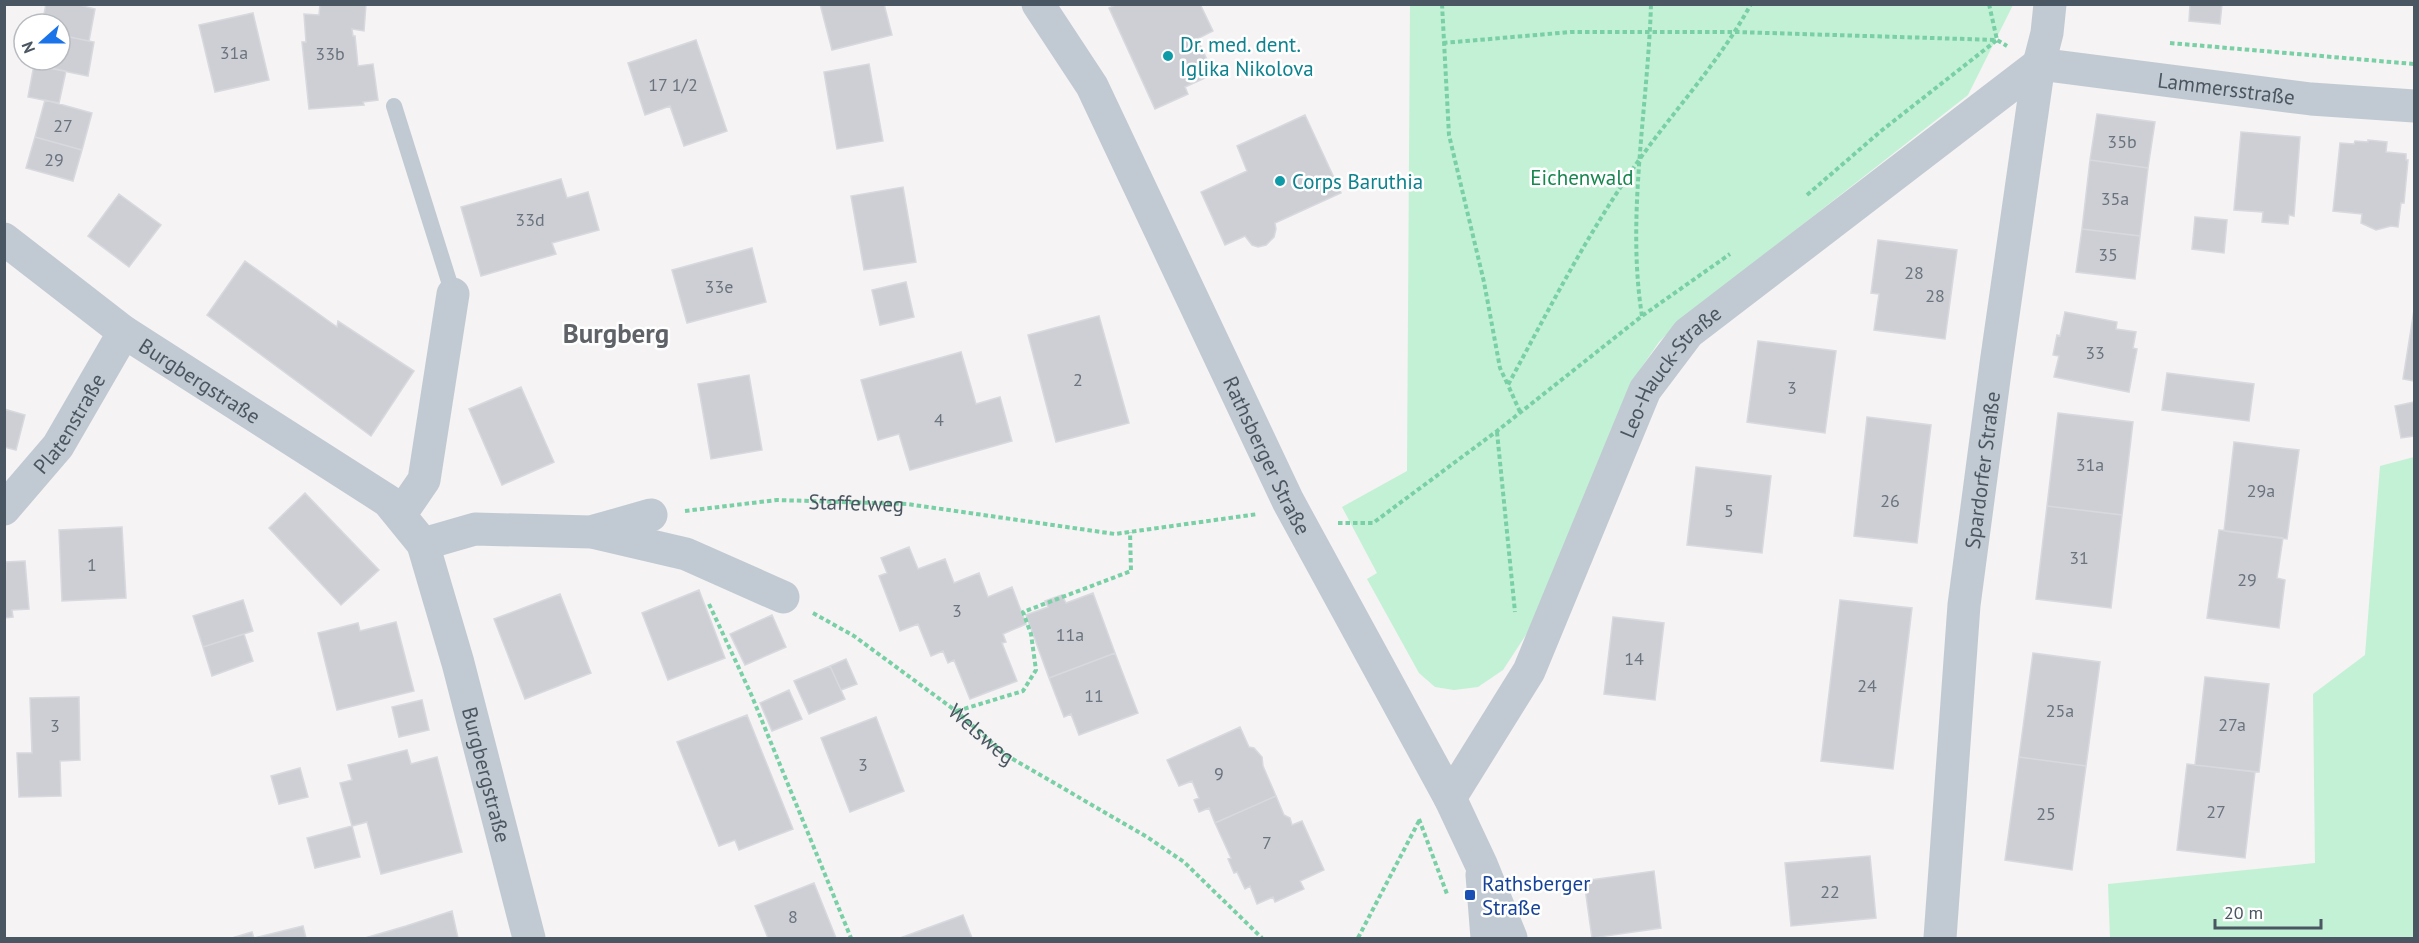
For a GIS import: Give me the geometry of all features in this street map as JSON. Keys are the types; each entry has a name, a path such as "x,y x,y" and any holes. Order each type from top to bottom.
{"street":[{"name":"Rathsberger Straße","path":"1038,4 1092,86 1288,501 1450,798 1481,864 1511,939"},
{"name":"Spardorfer Straße","path":"1940,939 1964,606 1996,364 2039,64 2047,33 2050,4"},
{"name":"Lammersstraße","path":"2039,64 2311,99 2415,106"},
{"name":"Leo-Hauck-Straße","path":"1450,798 1529,671 1645,390 1688,333 2039,64"},
{"name":"Burgbergstraße","path":"4,239 124,332 388,501 423,544 458,663 529,939"},
{"path":"400,515 424,480 453,294"},
{"name":"Platenstraße","path":"4,509 58,446 124,332"},
{"path":"591,532 651,516"},
{"path":"423,544 475,529 591,532 686,554 783,597"},
{"path":"1481,864 1487,939"}],"lane":[{"path":"394,106 453,294"}],"path":[{"path":"1442,4 1449,135 1484,282 1500,368 1521,413"},
{"path":"1642,316 1636,279 1640,159 1651,4"},
{"path":"1508,386 1601,216 1640,159 1736,32 1751,4"},
{"path":"1989,4 1997,40"},
{"path":"1443,43 1571,32 1736,32 1997,40 2039,64"},
{"path":"1805,196 1881,131 1997,40"},
{"path":"2164,42 2415,64"},
{"path":"1288,501 1333,522 1373,523 1521,413 1642,316 1734,251"},
{"path":"1497,431 1515,616"},
{"name":"Staffelweg","path":"651,516 777,500 907,504 1115,534 1260,514 1288,501"},
{"path":"956,711 1023,691 1036,670 1030,634 1023,612 1131,571 1130,532"},
{"path":"686,554 751,694 851,939"},
{"name":"Welsweg","path":"783,597 854,636 956,711 1006,755 1147,837 1184,862 1262,939"},
{"path":"1358,939 1419,820"}],"green space":[{"name":"Eichenwald","path":"1410,5 2013,5 1968,95 1683,318 1659,342 1639,371 1531,627 1503,670 1478,687 1454,690 1435,687 1419,673 1367,579 1377,573 1342,507 1407,471"},
{"path":"2414,457 2414,938 2110,938 2108,884 2315,863 2313,694 2365,655 2380,466"}],"building":[{"path":"46,4 75,4 95,9 89,41 72,37 72,12 44,12"},
{"path":"320,4 366,4 364,31 352,29 353,36 355,36 358,66 373,64 378,100 363,102 364,105 309,109 302,42 306,42 304,14 319,15"},
{"path":"820,4 884,4 892,35 832,50"},
{"name":"Dr. med. dent. Iglika Nikolova","path":"1117,4 1200,4 1213,31 1197,39 1214,74 1185,87 1188,94 1155,109 1109,8"},
{"path":"2190,4 2222,4 2220,24 2189,21"},
{"path":"253,13 269,80 215,92 199,25"},
{"path":"72,37 94,42 88,76 68,72 72,72"},
{"path":"696,40 727,131 684,146 670,106 645,115 628,63"},
{"path":"869,64 883,141 837,149 824,72"},
{"path":"33,72 66,72 59,103 28,97"},
{"path":"45,100 92,113 82,150 35,137"},
{"path":"2097,114 2155,122 2148,168 2090,160"},
{"name":"Corps Baruthia","path":"1305,115 1341,193 1275,223 1274,237 1266,245 1258,247 1252,245 1245,236 1225,245 1201,192 1247,171 1237,146"},
{"path":"2241,132 2300,137 2294,216 2289,215 2288,224 2262,222 2263,212 2234,210"},
{"path":"35,137 82,150 73,181 26,168"},
{"path":"2368,140 2387,142 2386,152 2406,154 2406,160 2408,160 2404,203 2401,203 2398,227 2391,226 2376,230 2361,223 2362,214 2333,211 2340,143 2354,144 2355,141 2368,142"},
{"path":"2090,160 2148,168 2140,236 2082,229"},
{"path":"561,179 567,198 588,192 599,230 552,243 556,254 481,276 461,207"},
{"path":"903,187 916,262 864,270 851,196"},
{"path":"119,194 161,225 129,267 88,236"},
{"path":"2195,217 2227,220 2224,253 2192,249"},
{"path":"2082,229 2140,236 2135,279 2076,272"},
{"path":"1878,240 1957,250 1945,339 1874,330 1879,294 1871,293"},
{"path":"752,248 766,302 687,323 672,270"},
{"path":"245,261 337,327 338,321 414,371 371,436 207,315"},
{"path":"906,282 914,317 880,325 872,290"},
{"path":"2414,310 2414,381 2403,379"},
{"path":"2065,312 2117,322 2116,329 2136,332 2133,348 2137,349 2129,392 2054,377 2059,356 2053,355"},
{"path":"1099,316 1129,423 1056,442 1028,335"},
{"path":"1758,341 1836,351 1825,433 1747,422"},
{"path":"961,352 976,404 1000,397 1012,441 910,470 899,434 878,440 861,380"},
{"path":"2167,373 2254,384 2249,421 2162,410"},
{"path":"749,375 762,450 711,459 698,384"},
{"path":"521,387 554,462 502,485 469,409"},
{"path":"2414,402 2414,436 2401,438 2395,406"},
{"path":"4,409 25,415 16,450 4,447"},
{"path":"2058,413 2133,422 2122,515 2047,506"},
{"path":"1867,417 1931,425 1917,543 1854,536"},
{"path":"2234,442 2299,450 2287,539 2224,531"},
{"path":"1696,467 1771,476 1762,553 1687,545"},
{"path":"305,493 379,570 341,605 269,528"},
{"path":"2047,506 2122,515 2111,608 2036,599"},
{"path":"122,527 126,598 62,601 59,530"},
{"path":"2219,530 2283,538 2277,578 2285,580 2279,628 2207,618"},
{"path":"909,547 918,569 945,559 954,583 979,573 988,597 1012,587 1026,624 1003,634 1006,642 1002,643 1017,681 970,699 954,660 948,663 943,651 931,656 918,624 900,631 879,576 887,573 881,558"},
{"path":"25,561 29,609 12,610 13,617 4,618 6,562"},
{"path":"699,590 725,658 668,680 642,613"},
{"path":"1093,593 1115,653 1049,678 1026,615 1048,607 1045,601 1062,595 1066,603"},
{"path":"560,594 591,673 525,699 494,619"},
{"path":"243,600 253,631 203,647 193,616"},
{"path":"1840,600 1912,608 1893,769 1821,761"},
{"path":"772,615 786,647 745,665 730,634"},
{"path":"1613,617 1664,623 1655,700 1604,694"},
{"path":"396,622 414,691 337,710 318,633 358,623 360,631"},
{"path":"244,634 253,661 212,676 203,647"},
{"path":"1115,653 1138,713 1079,735 1071,714 1064,717 1049,678"},
{"path":"2033,653 2100,662 2086,766 2019,757"},
{"path":"846,659 857,684 841,690 830,666"},
{"path":"830,666 845,699 809,714 794,681"},
{"path":"2205,677 2269,684 2259,772 2195,765"},
{"path":"789,690 802,719 772,731 760,703"},
{"path":"79,697 80,760 60,761 61,796 19,797 17,753 32,753 30,698"},
{"path":"422,700 429,730 399,737 392,707"},
{"path":"747,715 793,829 739,850 735,840 719,846 677,742"},
{"path":"876,717 904,791 850,812 821,738"},
{"path":"1240,727 1249,747 1254,748 1262,757 1263,766 1276,796 1215,823 1209,808 1199,812 1194,800 1199,798 1192,781 1179,786 1167,760"},
{"path":"407,750 411,764 437,757 462,852 381,874 367,822 352,826 340,783 352,780 348,765"},
{"path":"2019,757 2086,766 2072,870 2005,860"},
{"path":"2187,764 2255,772 2245,858 2177,850"},
{"path":"300,768 308,797 279,804 271,776"},
{"path":"1276,796 1284,815 1290,818 1292,825 1302,821 1324,870 1300,881 1304,889 1275,902 1273,897 1257,904 1250,886 1245,889 1237,872 1234,873 1228,859 1231,858 1215,823"},
{"path":"352,826 360,857 315,868 307,838"},
{"path":"1870,856 1876,918 1791,926 1785,863"},
{"path":"1654,871 1661,928 1592,938 1584,881"},
{"path":"814,883 836,938 768,938 755,906"},
{"path":"452,911 458,938 365,938 406,926"},
{"path":"963,915 972,938 900,938"},
{"path":"303,926 306,938 254,938"},
{"path":"252,932 254,938 232,938"}],"place":[{"name":"Dr. med. dent. Iglika Nikolova","path":"1168,56"},
{"name":"Corps Baruthia","path":"1280,181"},
{"name":"Rathsberger Straße","path":"1470,895"}],"district":[{"name":"Burgberg","path":"616,333"}]}
